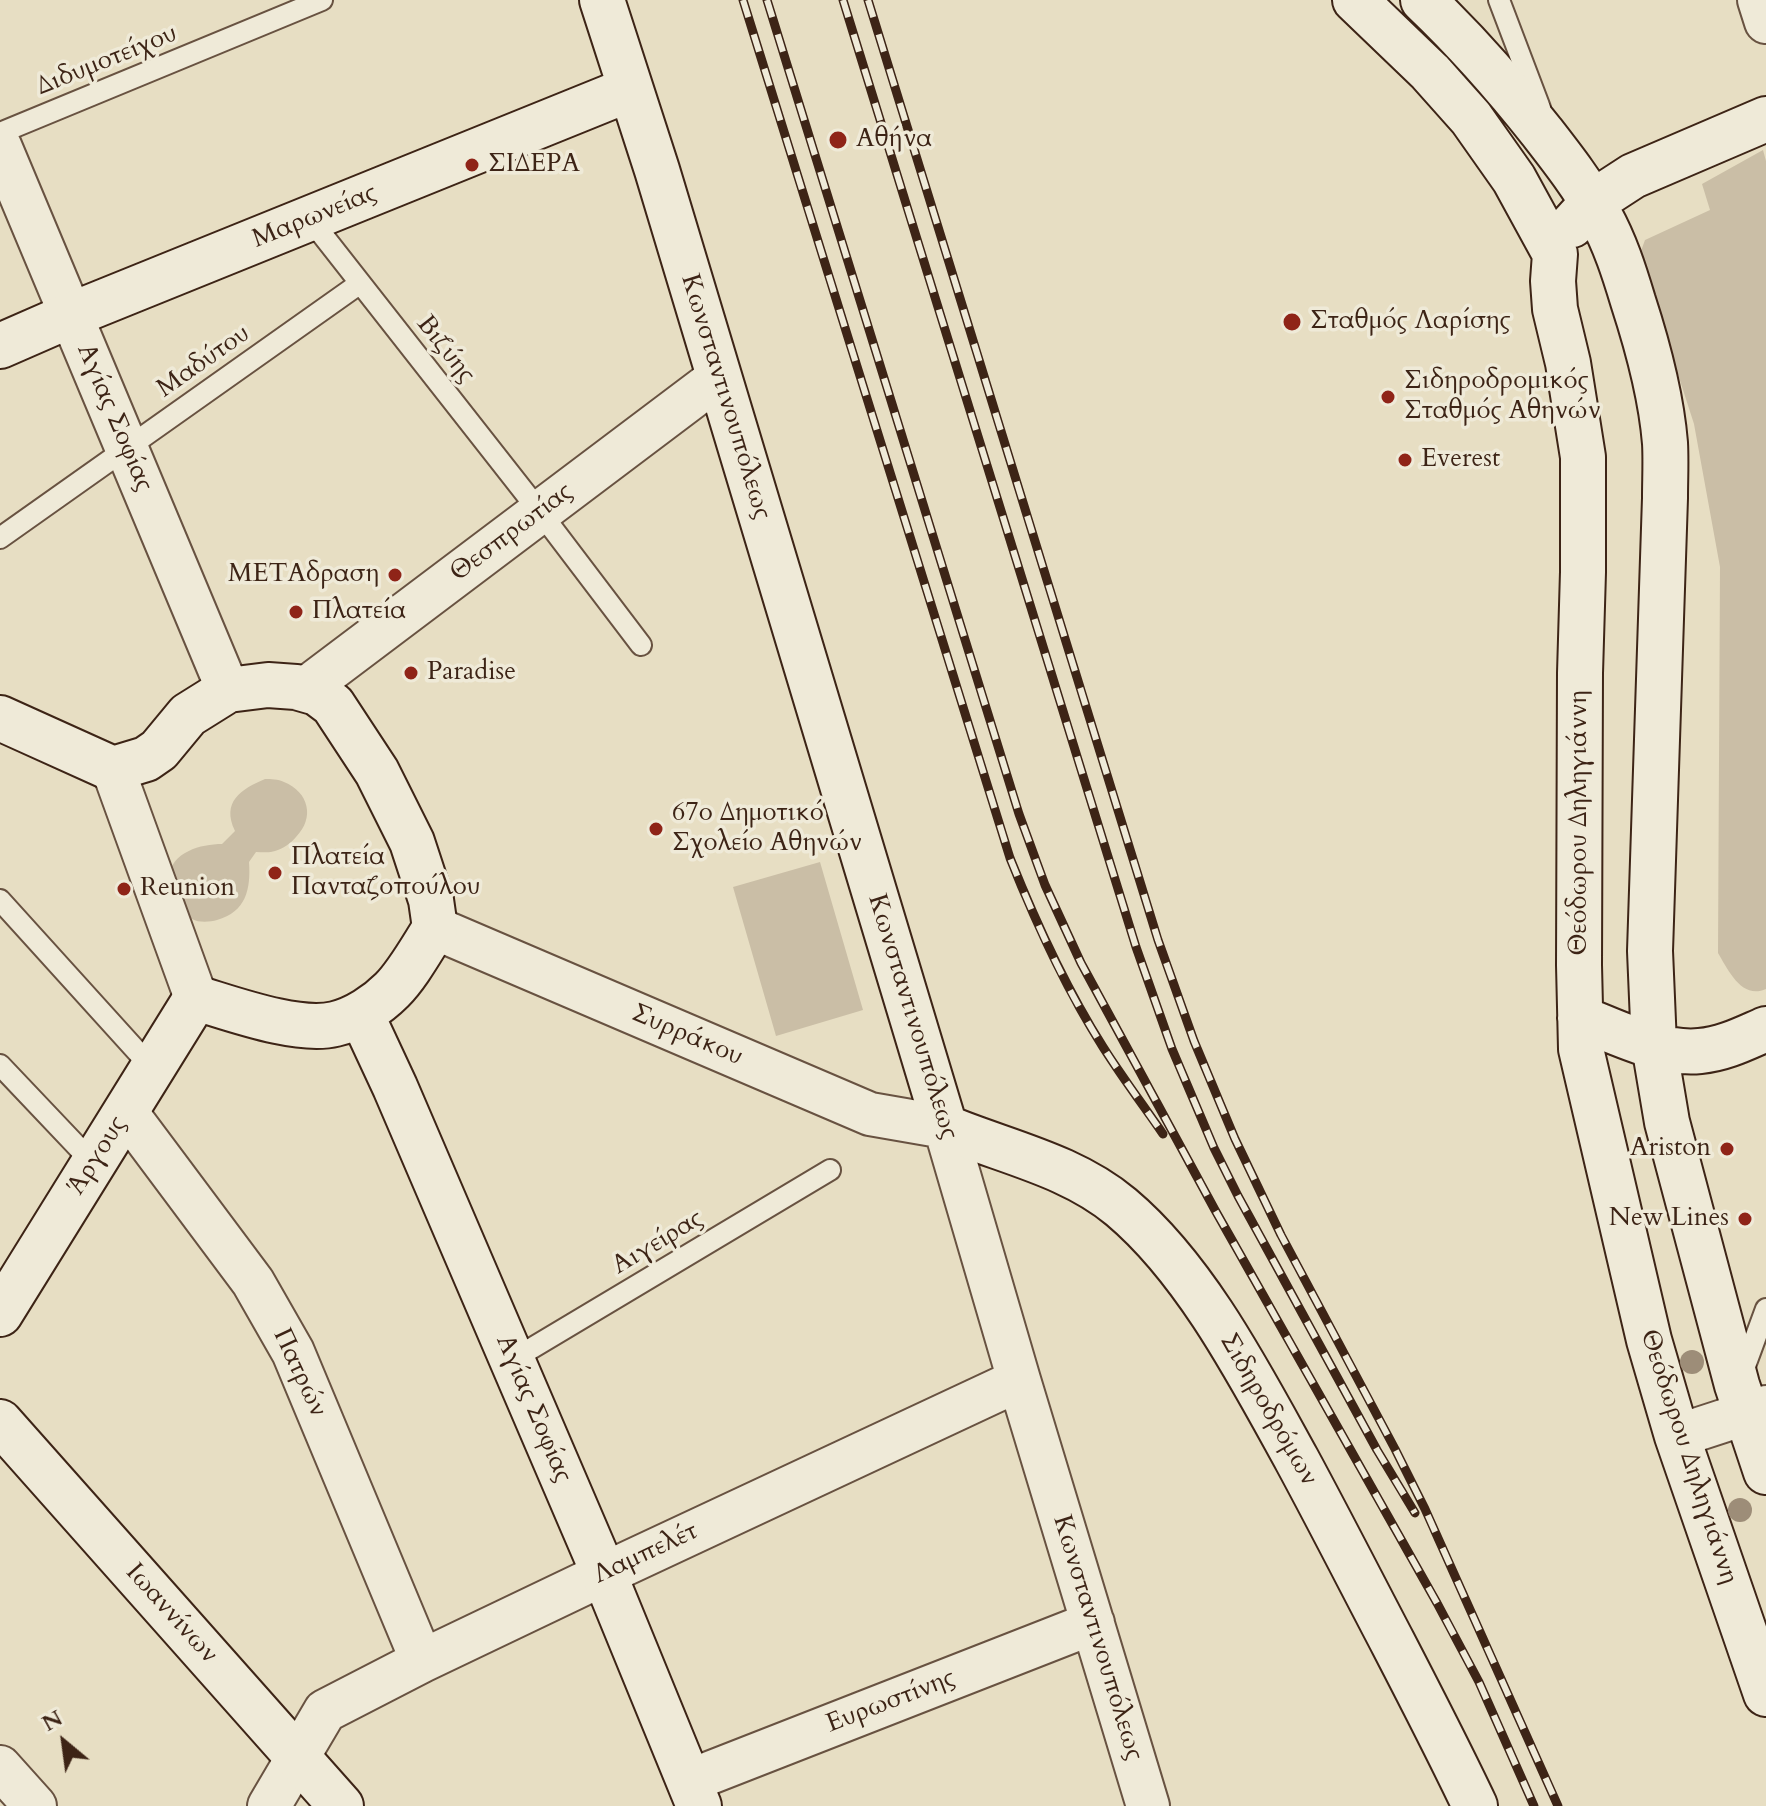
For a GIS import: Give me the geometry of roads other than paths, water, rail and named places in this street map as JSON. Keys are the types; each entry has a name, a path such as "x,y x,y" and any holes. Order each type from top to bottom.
{"street":[{"name":"Κωνσταντινουπόλεως","path":"602,0 661,184 1148,1806"},
{"path":"1423,0 1507,87 1593,202 1628,280 1658,394 1665,443 1665,526 1650,951 1654,1045 1667,1122 1750,1402 1766,1472"},
{"path":"1759,0 1766,22"},
{"path":"1361,4 1430,72 1471,118 1514,179 1555,254"},
{"name":"Μαρωνείας","path":"0,346 630,89"},
{"path":"1555,254 1568,231 1593,202 1633,176 1766,119"},
{"name":"Αγίας Σοφίας","path":"0,146 228,690"},
{"name":"Θεόδωρου Δηληγιάννη","path":"1555,254 1555,309 1568,363 1583,457 1580,1018 1585,1068 1649,1340 1677,1436 1766,1694"},
{"name":"Θεσπρωτίας","path":"305,689 719,377"},
{"path":"0,718 113,769 146,759 159,750 188,715 228,690 268,685 317,693 333,705 377,772 412,842 431,900 435,928 393,989 361,1014 333,1025 303,1026 196,998 113,769"},
{"name":"Συρράκου","path":"435,928 870,1114 945,1127"},
{"name":"Άργους","path":"0,1314 196,998"},
{"name":"Αγίας Σοφίας","path":"361,1014 604,1574 694,1794"},
{"path":"1580,1018 1654,1045 1681,1051 1723,1047 1766,1029"},
{"name":"Πατρών","path":"126,1112 253,1282 293,1352 422,1661"},
{"name":"Σιδηροδρόμων","path":"945,1127 1083,1180 1120,1206 1155,1239 1186,1277 1263,1398 1316,1495 1475,1806"},
{"name":"Λαμπελέτ","path":"269,1806 325,1711 604,1574 1019,1380"},
{"path":"1677,1436 1750,1402"},
{"name":"Ιωαννίνων","path":"0,1422 341,1806"},
{"name":"Ευρωστίνης","path":"694,1794 1093,1623"},
{"path":"0,1767 35,1806"}],"lane":[{"name":"Διδυμοτείχου","path":"0,133 322,0"},
{"path":"1499,0 1558,152"},
{"name":"Βιζύης","path":"310,219 641,645"},
{"name":"Μαδύτου","path":"0,538 359,284"},
{"path":"0,900 153,1069"},
{"path":"0,1065 93,1163"},
{"name":"Αιγείρας","path":"512,1360 830,1170"},
{"path":"1750,1402 1766,1309"}],"railway":[{"path":"743,0 1010,858 1041,931 1076,1001 1110,1058 1163,1134"},
{"path":"767,0 1019,814 1045,885 1081,963 1215,1210 1479,1682 1534,1806"},
{"path":"843,0 1136,947 1172,1049 1238,1196 1377,1450 1415,1513"},
{"path":"868,0 1158,940 1194,1041 1235,1139 1281,1235 1425,1509 1558,1806"}],"place":[{"name":"Αθήνα","path":"838,140"},
{"name":"ΣΙΔΕΡΑ","path":"472,165"},
{"name":"Σταθμός Λαρίσης","path":"1292,322"},
{"name":"Σιδηροδρομικός Σταθμός Αθηνών","path":"1388,397"},
{"name":"Everest","path":"1405,460"},
{"name":"ΜΕΤΑδραση","path":"395,575"},
{"name":"Πλατεία","path":"296,612"},
{"name":"Paradise","path":"411,673"},
{"name":"67ο Δημοτικό Σχολείο Αθηνών","path":"656,829"},
{"name":"Πλατεία Πανταζοπούλου","path":"275,873"},
{"name":"Reunion","path":"124,889"},
{"name":"Ariston","path":"1727,1149"},
{"name":"New Lines","path":"1745,1219"}]}
